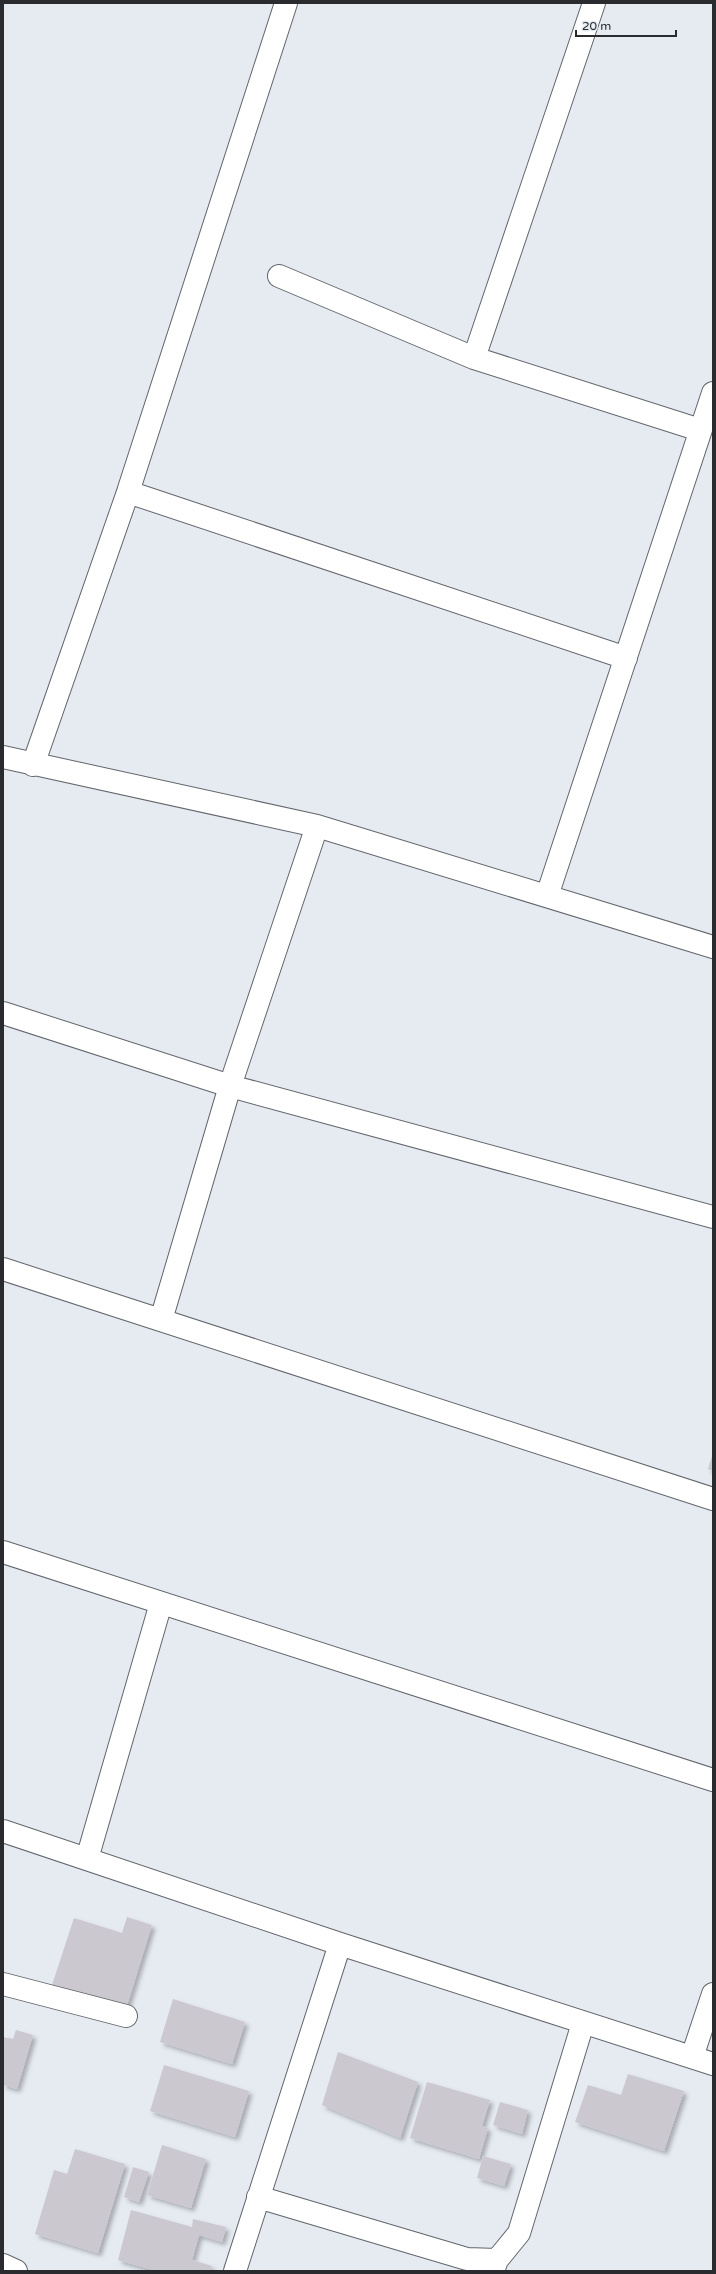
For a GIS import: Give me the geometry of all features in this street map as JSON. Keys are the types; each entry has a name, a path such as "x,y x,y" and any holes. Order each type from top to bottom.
{"street":[{"path":"33,765 128,492 286,3"},
{"path":"474,358 594,3"},
{"path":"279,276 474,358 700,430"},
{"path":"547,896 712,397"},
{"path":"128,492 626,658"},
{"path":"3,757 33,765 318,826 713,946"},
{"path":"161,1320 230,1086 318,826"},
{"path":"3,1013 230,1086 713,1217"},
{"path":"3,1269 713,1499"},
{"path":"3,1552 713,1780"},
{"path":"87,1859 161,1603"},
{"path":"3,1831 340,1944 713,2064"},
{"path":"235,2271 340,1944"},
{"path":"3,1984 126,2016"},
{"path":"692,2058 713,1994"},
{"path":"258,2197 467,2259 495,2265 519,2233 583,2023"},
{"path":"3,2265 16,2271"}],"building":[{"path":"713,1453 713,1471 708,1469"},
{"path":"127,1917 152,1925 124,2015 50,1991 74,1918 122,1933"},
{"path":"173,1999 245,2022 232,2064 160,2042"},
{"path":"16,2030 33,2035 17,2089 3,2085 3,2037 13,2039"},
{"path":"338,2052 418,2082 400,2138 322,2105"},
{"path":"164,2065 249,2091 235,2137 150,2111"},
{"path":"628,2074 684,2091 664,2151 575,2122 588,2085 621,2095"},
{"path":"427,2082 490,2100 482,2126 488,2128 479,2159 410,2138"},
{"path":"500,2102 528,2110 522,2134 493,2125"},
{"path":"162,2145 206,2159 191,2208 147,2195"},
{"path":"75,2149 125,2164 98,2253 35,2234 54,2170 67,2174"},
{"path":"483,2156 511,2164 504,2186 477,2178"},
{"path":"133,2167 149,2172 139,2202 124,2197"},
{"path":"131,2210 192,2227 193,2219 226,2227 222,2242 199,2235 192,2260 212,2266 210,2271 157,2271 118,2260"}]}
